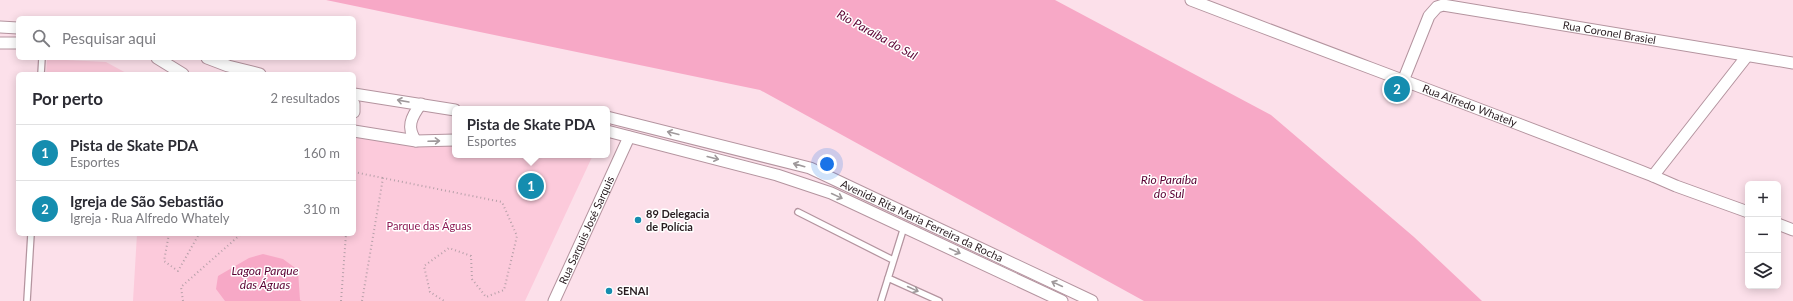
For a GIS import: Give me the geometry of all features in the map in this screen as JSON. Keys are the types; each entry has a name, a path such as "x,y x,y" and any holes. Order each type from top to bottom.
{"street":[{"name":"Rua Alfredo Whately","path":"1191,0 1504,118 1676,186 1745,211"},
{"name":"Rua Coronel Brasiel","path":"1403,81 1429,16 1437,7 1443,5 1793,63"},
{"path":"0,27 16,28"},
{"path":"0,43 16,43"},
{"path":"1653,176 1747,56"},
{"path":"160,60 180,72"},
{"path":"212,60 252,72"},
{"path":"356,94 452,109"},
{"path":"416,141 410,129 412,117 421,104"},
{"name":"Avenida Rita Maria Ferreira da Rocha","path":"610,118 810,168 1092,301"},
{"path":"356,131 416,141 452,140"},
{"name":"Avenida Rita Maria Ferreira da Rocha","path":"610,132 777,175 831,193 1062,301"},
{"name":"Rua Sarquis José Sarquis","path":"554,301 629,137"},
{"path":"1781,225 1793,230"}],"lane":[{"path":"41,72 42,60"},
{"path":"798,212 893,260"},
{"path":"881,301 904,227"},
{"path":"27,301 31,236"},
{"path":"888,278 939,301"}],"path":[{"path":"356,172 502,202 517,236 504,290 486,297 472,279 471,256 449,248 424,266 430,292 444,301"},
{"path":"362,301 384,178"},
{"path":"169,236 164,262 178,271 198,236"},
{"path":"183,301 181,287 239,236"},
{"path":"341,301 346,236"}],"green space":[{"path":"47,60 67,60 106,62 124,72 46,72"},
{"name":"Parque das Águas","path":"356,133 452,144 452,158 592,158 525,301 133,301 137,236 356,236"}],"water":[{"name":"Rio Paraíba do Sul","path":"326,0 1055,0 1271,115 1414,237 1482,301 1144,301 760,90"},
{"name":"Lagoa Parque das Águas","path":"263,254 283,259 298,270 300,300 302,301 225,301 216,289 218,276 249,258"}],"place":[{"name":"Igreja de São Sebastião","path":"1397,89"},
{"name":"Pista de Skate PDA","path":"531,186"},
{"name":"89 Delegacia de Polícia","path":"638,220"},
{"name":"SENAI","path":"609,291"}]}
